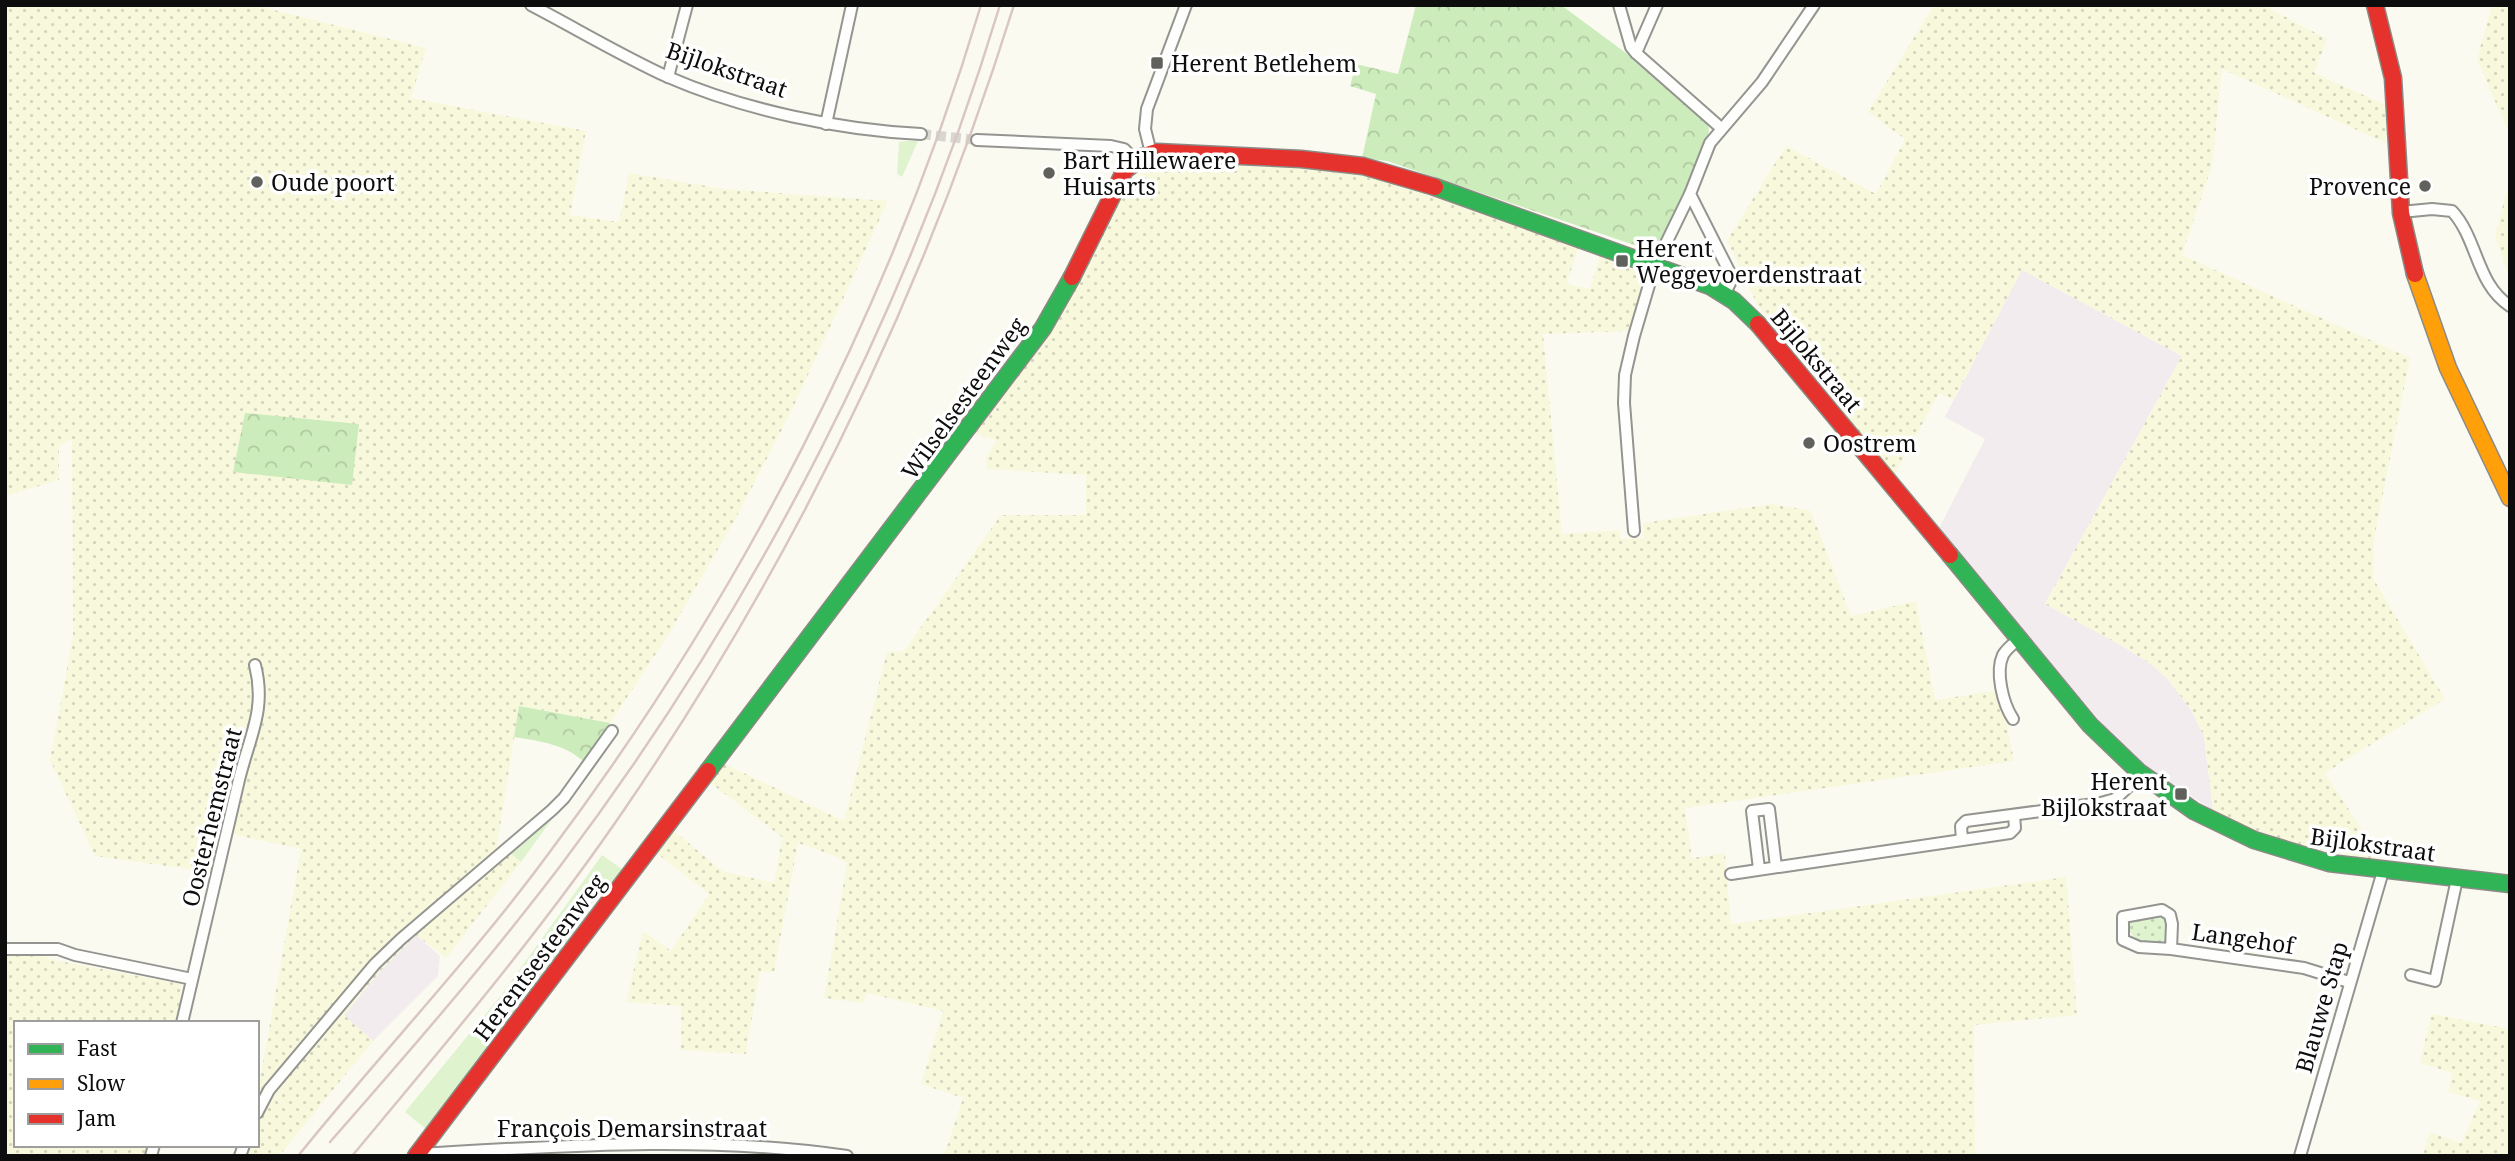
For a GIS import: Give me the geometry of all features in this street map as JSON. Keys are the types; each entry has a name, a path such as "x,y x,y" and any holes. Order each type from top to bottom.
{"street":[{"name":"Bijlokstraat","path":"531,5 668,76 720,96 826,124 921,134"},
{"path":"668,76 687,5"},
{"path":"826,124 852,5"},
{"path":"1143,157 1146,109 1186,5"},
{"path":"1619,5 1631,47 1721,128"},
{"path":"1636,53 1657,5"},
{"path":"1634,531 1624,403 1625,375 1655,266 1690,194 1710,144 1762,82 1812,8 1797,5"},
{"path":"2375,5 2394,89 2397,184 2404,231 2441,347 2510,498"},
{"name":"Bijlokstraat","path":"977,140 1111,146 1143,157 1169,151 1291,158 1363,166 1414,180 1725,293 1767,334 2090,724 2141,775 2204,817 2254,841 2322,862 2510,884"},
{"name":"Wilselsesteenweg","path":"698,786 1043,328 1082,260 1125,170 1143,157"},
{"path":"1690,194 1729,271 1730,283 1725,293"},
{"path":"2401,212 2432,209 2452,211 2460,220 2487,283 2510,306"},
{"path":"2013,719 2006,704 2000,672 2006,651 2019,639"},
{"name":"Oosterhemstraat","path":"182,1021 241,769 259,708 259,680 255,664"},
{"path":"259,1109 269,1090 375,964 552,810 564,798 612,731"},
{"path":"1962,839 1961,825 1966,821 2101,803 2115,799 2141,775"},
{"name":"Herentsesteenweg","path":"416,1155 698,786"},
{"path":"1759,869 1752,811 1769,809 1776,867"},
{"path":"1731,874 2010,834 2015,828 2014,815"},
{"name":"Blauwe Stap","path":"2300,1156 2383,870"},
{"path":"2411,975 2435,981 2457,878"},
{"name":"Langehof","path":"2171,949 2170,915 2162,911 2123,917 2123,940 2138,947 2171,949 2304,968 2349,982"},
{"path":"5,949 58,949 75,955 192,979"},
{"name":"François Demarsinstraat","path":"416,1155 561,1146 668,1144 751,1147 847,1156"}],"shaded area":[{"path":"2022,269 2182,356 2045,604 2124,647 2167,678 2191,710 2204,736 2213,810 2150,769 2106,728 1939,528 1985,439 1945,417"},
{"path":"416,935 440,956 438,976 373,1041 343,1016 383,968"}],"green space":[{"path":"5,5 254,5 426,48 411,98 586,131 570,215 619,222 629,173 725,189 888,201 790,414 736,518 669,634 610,723 519,706 496,852 508,851 521,862 446,958 416,935 383,968 344,1015 373,1041 279,1156 244,1156 247,1147 259,1147 259,1115 263,1104 259,1103 259,1086 301,849 231,834 224,874 95,856 50,760 73,636 72,439 59,446 59,480 5,496"},
{"path":"1416,5 1561,5 1634,59 1708,123 1709,132 1661,247 1649,250 1387,161 1362,158 1376,94 1350,86 1356,64 1398,74"},
{"path":"1934,5 2263,5 2327,39 2314,73 2388,106 2386,143 2222,69 2212,166 2182,255 2410,358 2374,539 2373,578 2445,699 2325,773 2383,862 2293,844 2248,828 2213,810 2204,736 2191,710 2167,678 2124,647 2045,604 2182,356 2022,270 1953,400 1939,393 1894,476 1758,306 1727,240 1786,146 1876,194 1905,139 1868,112"},
{"path":"2492,5 2510,5 2510,136 2477,59"},
{"path":"918,141 902,177 897,174 899,142"},
{"path":"1185,163 1365,171 1579,245 1567,283 1571,285 1590,289 1600,255 1647,271 1630,331 1543,334 1562,534 1619,530 1621,539 1644,538 1643,523 1772,504 1811,511 1851,616 1916,601 1935,700 2000,690 2014,761 1685,808 1692,858 1725,853 1731,924 2066,877 2077,1015 1974,1025 1975,1156 944,1156 963,1098 921,1084 943,1011 867,993 863,1003 824,998 847,863 798,843 774,972 760,971 746,1054 681,1050 681,1006 626,1002 643,931 671,951 709,894 654,851 673,830 722,871 774,883 782,837 708,781 723,763 844,821 887,652 904,651 1001,515 1086,515 1086,475 987,469 986,458 996,440 975,434 1057,322 1131,181 1143,170"},
{"path":"2510,179 2510,281 2495,235"},
{"path":"245,413 359,424 352,485 233,472"},
{"path":"519,706 610,723 584,762 560,747 514,737"},
{"path":"560,808 521,862 508,851"},
{"path":"602,855 626,872 612,887 607,884 587,910 592,914 427,1130 405,1112 502,994"},
{"path":"2163,917 2168,921 2165,941 2142,941 2133,935 2128,925 2131,922"},
{"path":"32,951 49,959 181,984 177,1021 14,1021 14,1147 147,1147 144,1156 5,1156 5,954"},
{"path":"2431,1014 2510,1029 2510,1156 2422,1156 2430,1132 2461,1143 2480,1101 2448,1092 2452,1073 2420,1063"}],"tunnel":[{"path":"921,134 977,140"}],"railway":[{"path":"298,1156 519,892 618,756 684,657 745,554 802,448 854,340 902,230 944,118 981,5"},
{"path":"330,1142 477,971 561,865 632,767 698,666 761,561 818,454 871,345 919,233 962,120 1000,5"},
{"path":"352,1156 562,897 626,807 745,618 850,421 896,319 979,111 1014,5"}],"traffic: fast":[{"path":"1435,187 1710,286 1734,301 1758,324"},
{"path":"708,771 1043,328 1072,277"},
{"path":"1950,555 2090,725 2139,772 2194,811 2254,840 2329,863 2510,884"}],"traffic: slow":[{"path":"2415,274 2448,368 2510,498"}],"traffic: jam":[{"path":"2375,5 2393,78 2401,213 2415,274"},
{"path":"1072,277 1125,170 1144,156 1157,152 1301,159 1363,166 1435,187"},
{"path":"1758,324 1950,555"},
{"path":"416,1156 708,771"}],"place":[{"name":"Herent Betlehem","path":"1157,63"},
{"name":"Bart Hillewaere Huisarts","path":"1049,173"},
{"name":"Oude poort","path":"257,182"},
{"name":"Provence","path":"2425,186"},
{"name":"Herent Weggevoerdenstraat","path":"1622,261"},
{"name":"Oostrem","path":"1809,443"},
{"name":"Herent Bijlokstraat","path":"2181,794"}]}
